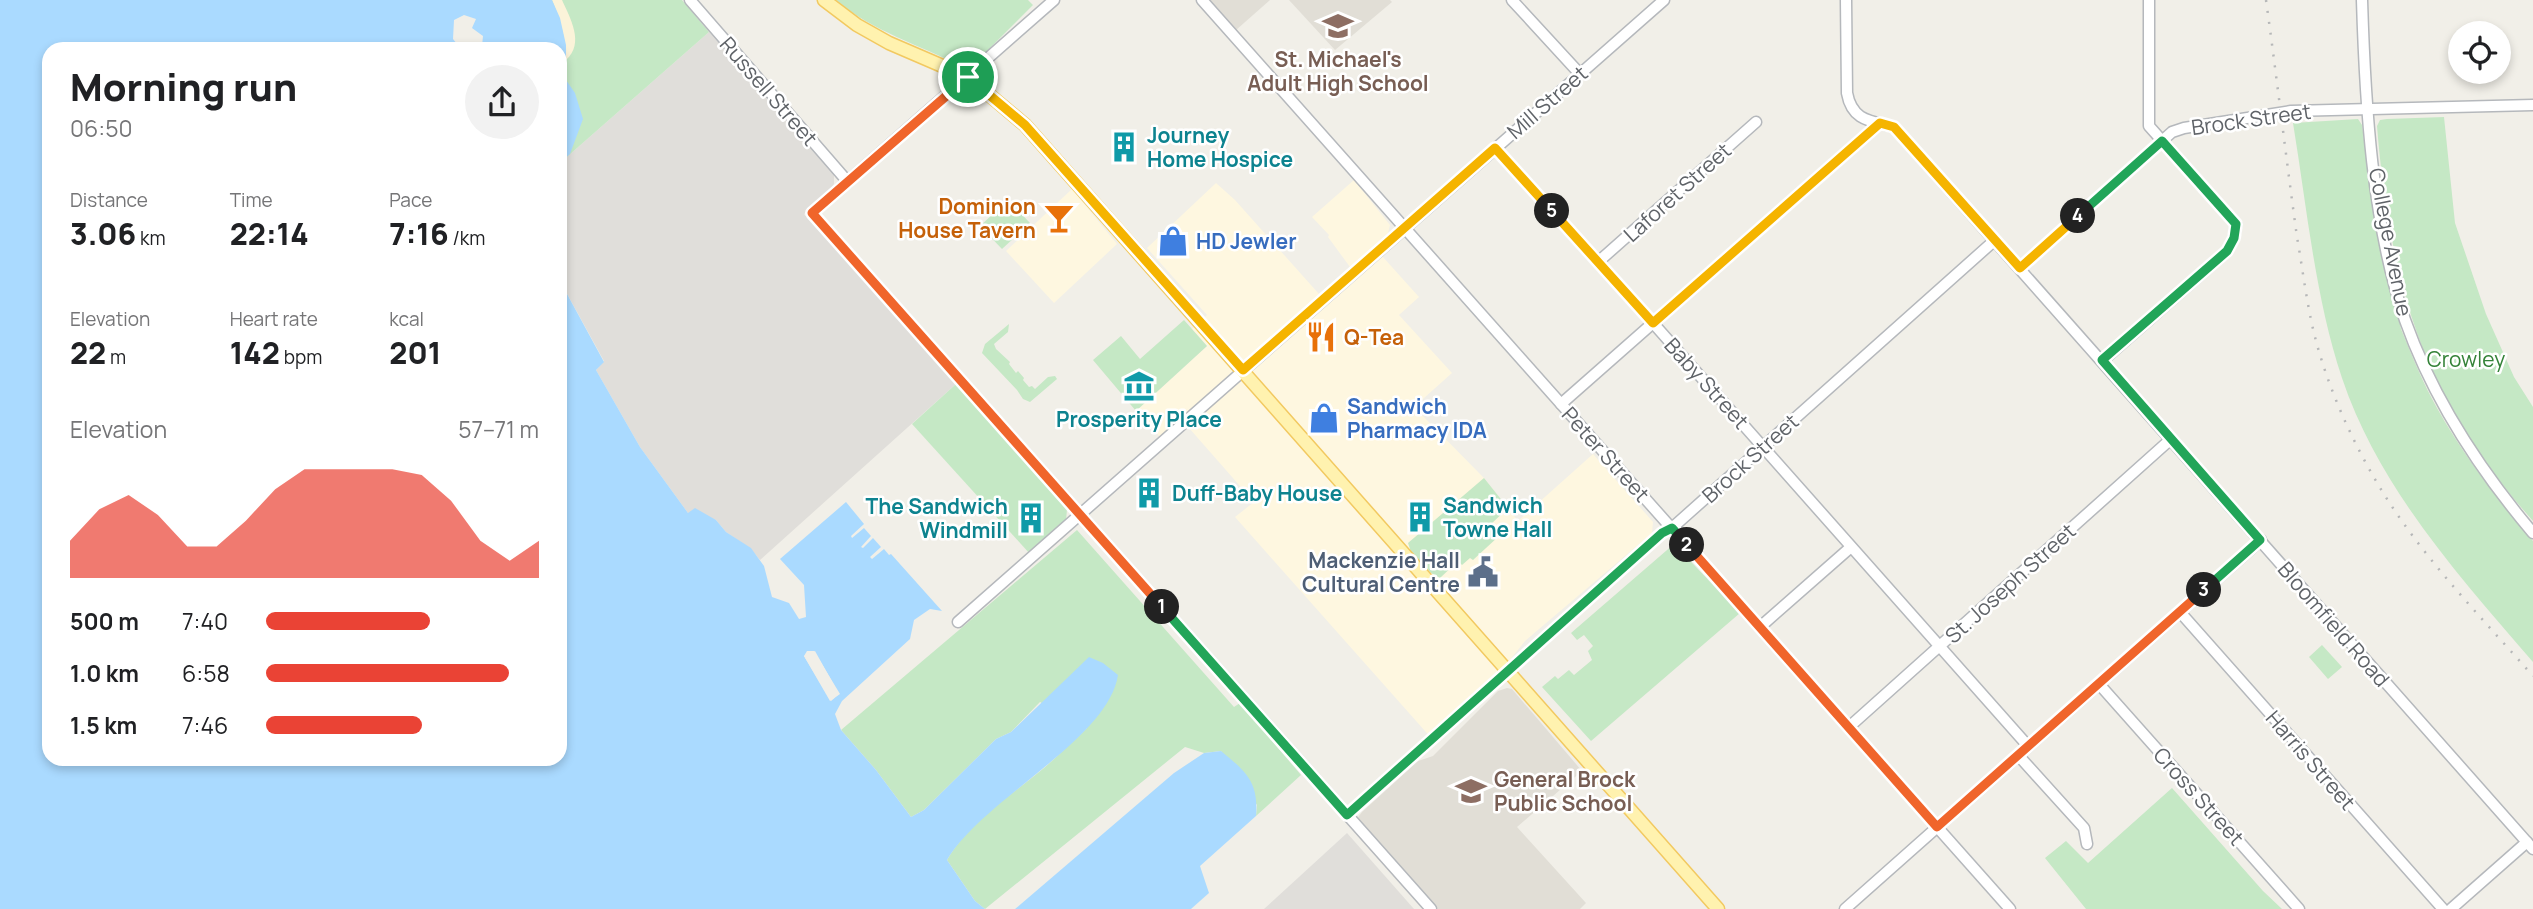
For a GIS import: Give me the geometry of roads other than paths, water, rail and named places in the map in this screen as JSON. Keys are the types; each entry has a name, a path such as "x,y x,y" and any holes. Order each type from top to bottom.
{"main road":[{"path":"824,0 857,25 889,43 968,77 1025,125 1718,909"}],"street":[{"name":"Russell Street","path":"690,0 848,181"},
{"name":"Peter Street","path":"1202,0 2010,909"},
{"path":"1512,0 1580,74"},
{"name":"Mill Street","path":"958,622 1664,0"},
{"name":"Bloomfield Road","path":"1846,0 1847,93 1850,107 1861,118 1894,127 2530,845"},
{"path":"2102,360 2227,251 2234,238 2236,224 2149,126 2149,0"},
{"name":"College Avenue","path":"2362,0 2367,107 2379,209 2406,322 2421,361 2448,416 2473,456 2533,533"},
{"path":"1050,1 968,77 812,213 1431,909"},
{"name":"Brock Street","path":"2020,268 2172,132 2184,128 2291,111 2367,107 2533,105"},
{"name":"Laforet Street","path":"1598,262 1756,122"},
{"path":"1562,404 1880,123"},
{"name":"Baby Street","path":"1495,148 2028,746"},
{"name":"Brock Street","path":"1347,815 1995,240"},
{"name":"St. Joseph Street","path":"1849,727 2171,439"},
{"path":"1845,909 2260,540"},
{"path":"1760,627 1852,547"},
{"name":"Harris Street","path":"2180,611 2443,909"},
{"name":"Cross Street","path":"2099,684 2299,909"},
{"path":"2018,755 2084,828 2087,844"},
{"path":"2451,909 2530,845"}],"water":[{"path":"0,0 552,0 560,18 565,42 42,42 42,766 567,766 567,294 604,362 596,370 640,447 688,513 695,508 716,520 726,532 751,548 764,566 772,597 789,603 799,619 806,617 804,585 780,559 846,502 864,524 852,538 864,528 871,536 861,547 873,538 881,547 870,557 872,559 884,549 891,554 942,611 930,609 914,620 910,639 842,701 835,714 841,730 876,770 911,817 924,810 996,739 1011,732 1089,657 1103,663 1118,675 1109,699 1092,723 1069,746 987,814 964,837 947,860 975,901 985,909 0,909","holes":["815,651 839,694 831,701 804,656"]},
{"path":"567,81 575,93 583,119 567,157"},
{"path":"1221,751 1243,771 1253,785 1256,816 1200,866 1209,893 1191,909 1015,909 1174,773 1204,753"}],"railway":[{"path":"2266,0 2308,302 2316,341 2336,399 2362,455 2398,516 2454,587 2533,676"}],"place":[{"name":"St. Michael's Adult High School","path":"1338,26"},
{"name":"Journey Home Hospice","path":"1124,147"},
{"name":"Dominion House Tavern","path":"1059,218"},
{"name":"HD Jewler","path":"1173,241"},
{"name":"Q-Tea","path":"1321,337"},
{"name":"Prosperity Place","path":"1139,386"},
{"name":"Sandwich Pharmacy IDA","path":"1324,418"},
{"name":"Duff-Baby House","path":"1149,493"},
{"name":"Sandwich Towne Hall","path":"1420,517"},
{"name":"The Sandwich Windmill","path":"1031,518"},
{"name":"Mackenzie Hall Cultural Centre","path":"1483,572"},
{"name":"General Brock Public School","path":"1471,791"}],"park label":[{"name":"Crowley","path":"2466,359"}]}
